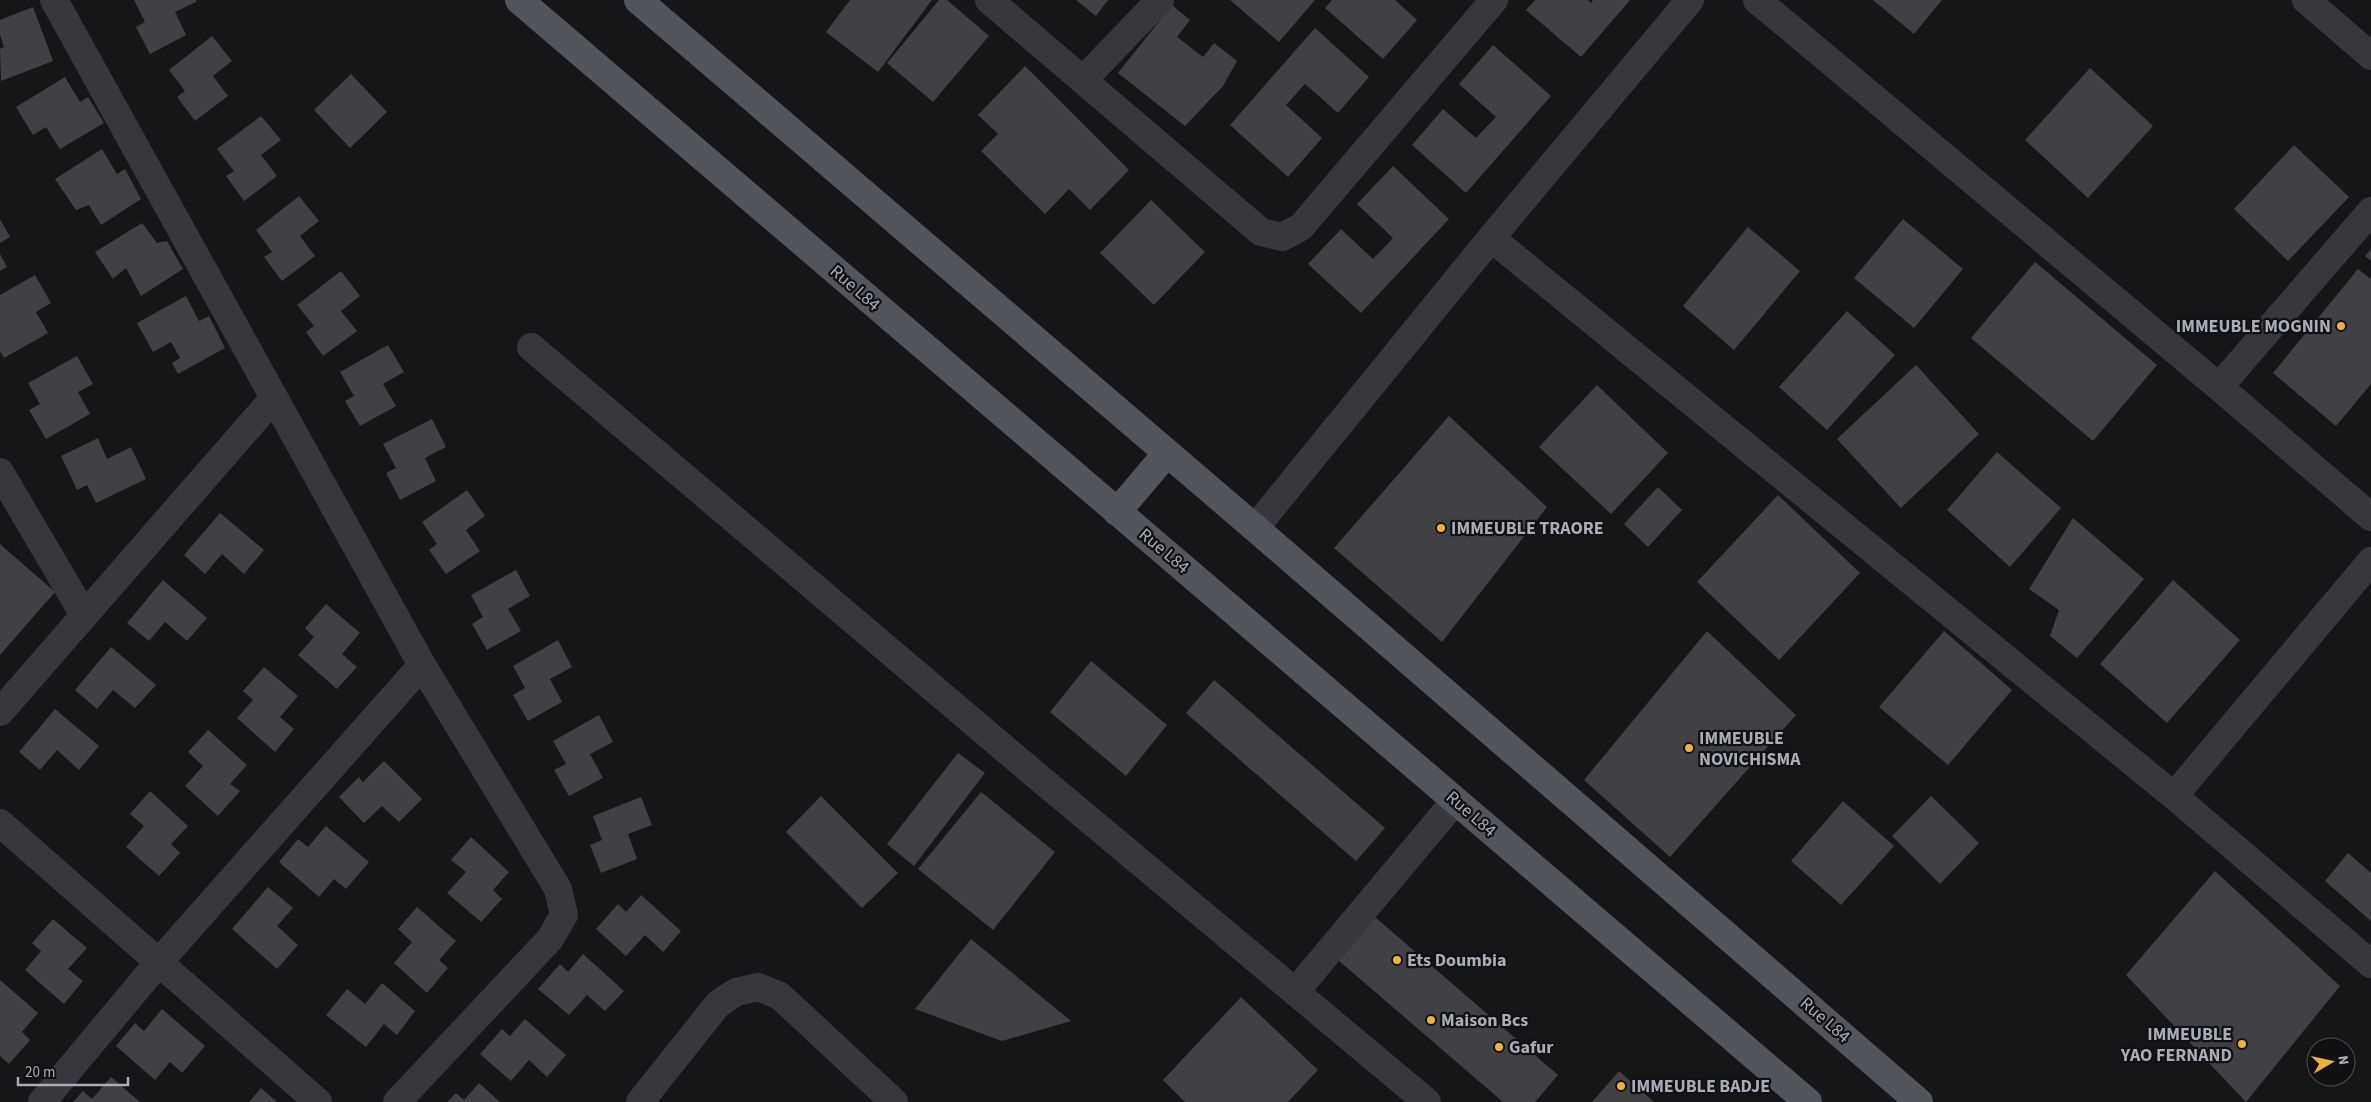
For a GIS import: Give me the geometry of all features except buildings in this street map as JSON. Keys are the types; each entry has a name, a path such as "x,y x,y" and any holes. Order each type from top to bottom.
{"main road":[{"name":"Rue L84","path":"519,0 1808,1102"},
{"name":"Rue L84","path":"638,0 1168,453 1919,1102"},
{"path":"1117,512 1168,453"}],"street":[{"path":"54,0 273,399 422,665 558,888 564,915 550,939 397,1102"},
{"path":"989,0 1261,232 1282,237 1301,227 1494,0"},
{"path":"1082,80 1160,0"},
{"path":"1255,528 1491,238 1690,0"},
{"path":"1757,0 2219,387 2371,517"},
{"path":"2306,0 2371,56"},
{"path":"2219,387 2371,211"},
{"path":"1491,238 2174,796 2371,964"},
{"path":"530,347 1025,766 1427,1102"},
{"path":"0,712 273,399"},
{"path":"0,472 84,614"},
{"path":"2174,796 2371,561"},
{"path":"42,1102 159,962 422,665"},
{"path":"1296,992 1455,801"},
{"path":"0,823 318,1102"},
{"path":"640,1102 718,1004 736,992 758,987 780,996 894,1102"}],"place":[{"name":"IMMEUBLE MOGNIN","path":"2341,326"},
{"name":"IMMEUBLE TRAORE","path":"1441,528"},
{"name":"IMMEUBLE NOVICHISMA","path":"1689,748"},
{"name":"Ets Doumbia","path":"1397,960"},
{"name":"Maison Bcs","path":"1431,1020"},
{"name":"IMMEUBLE YAO FERNAND","path":"2242,1044"},
{"name":"Gafur","path":"1499,1047"},
{"name":"IMMEUBLE BADJE","path":"1621,1086"}]}
